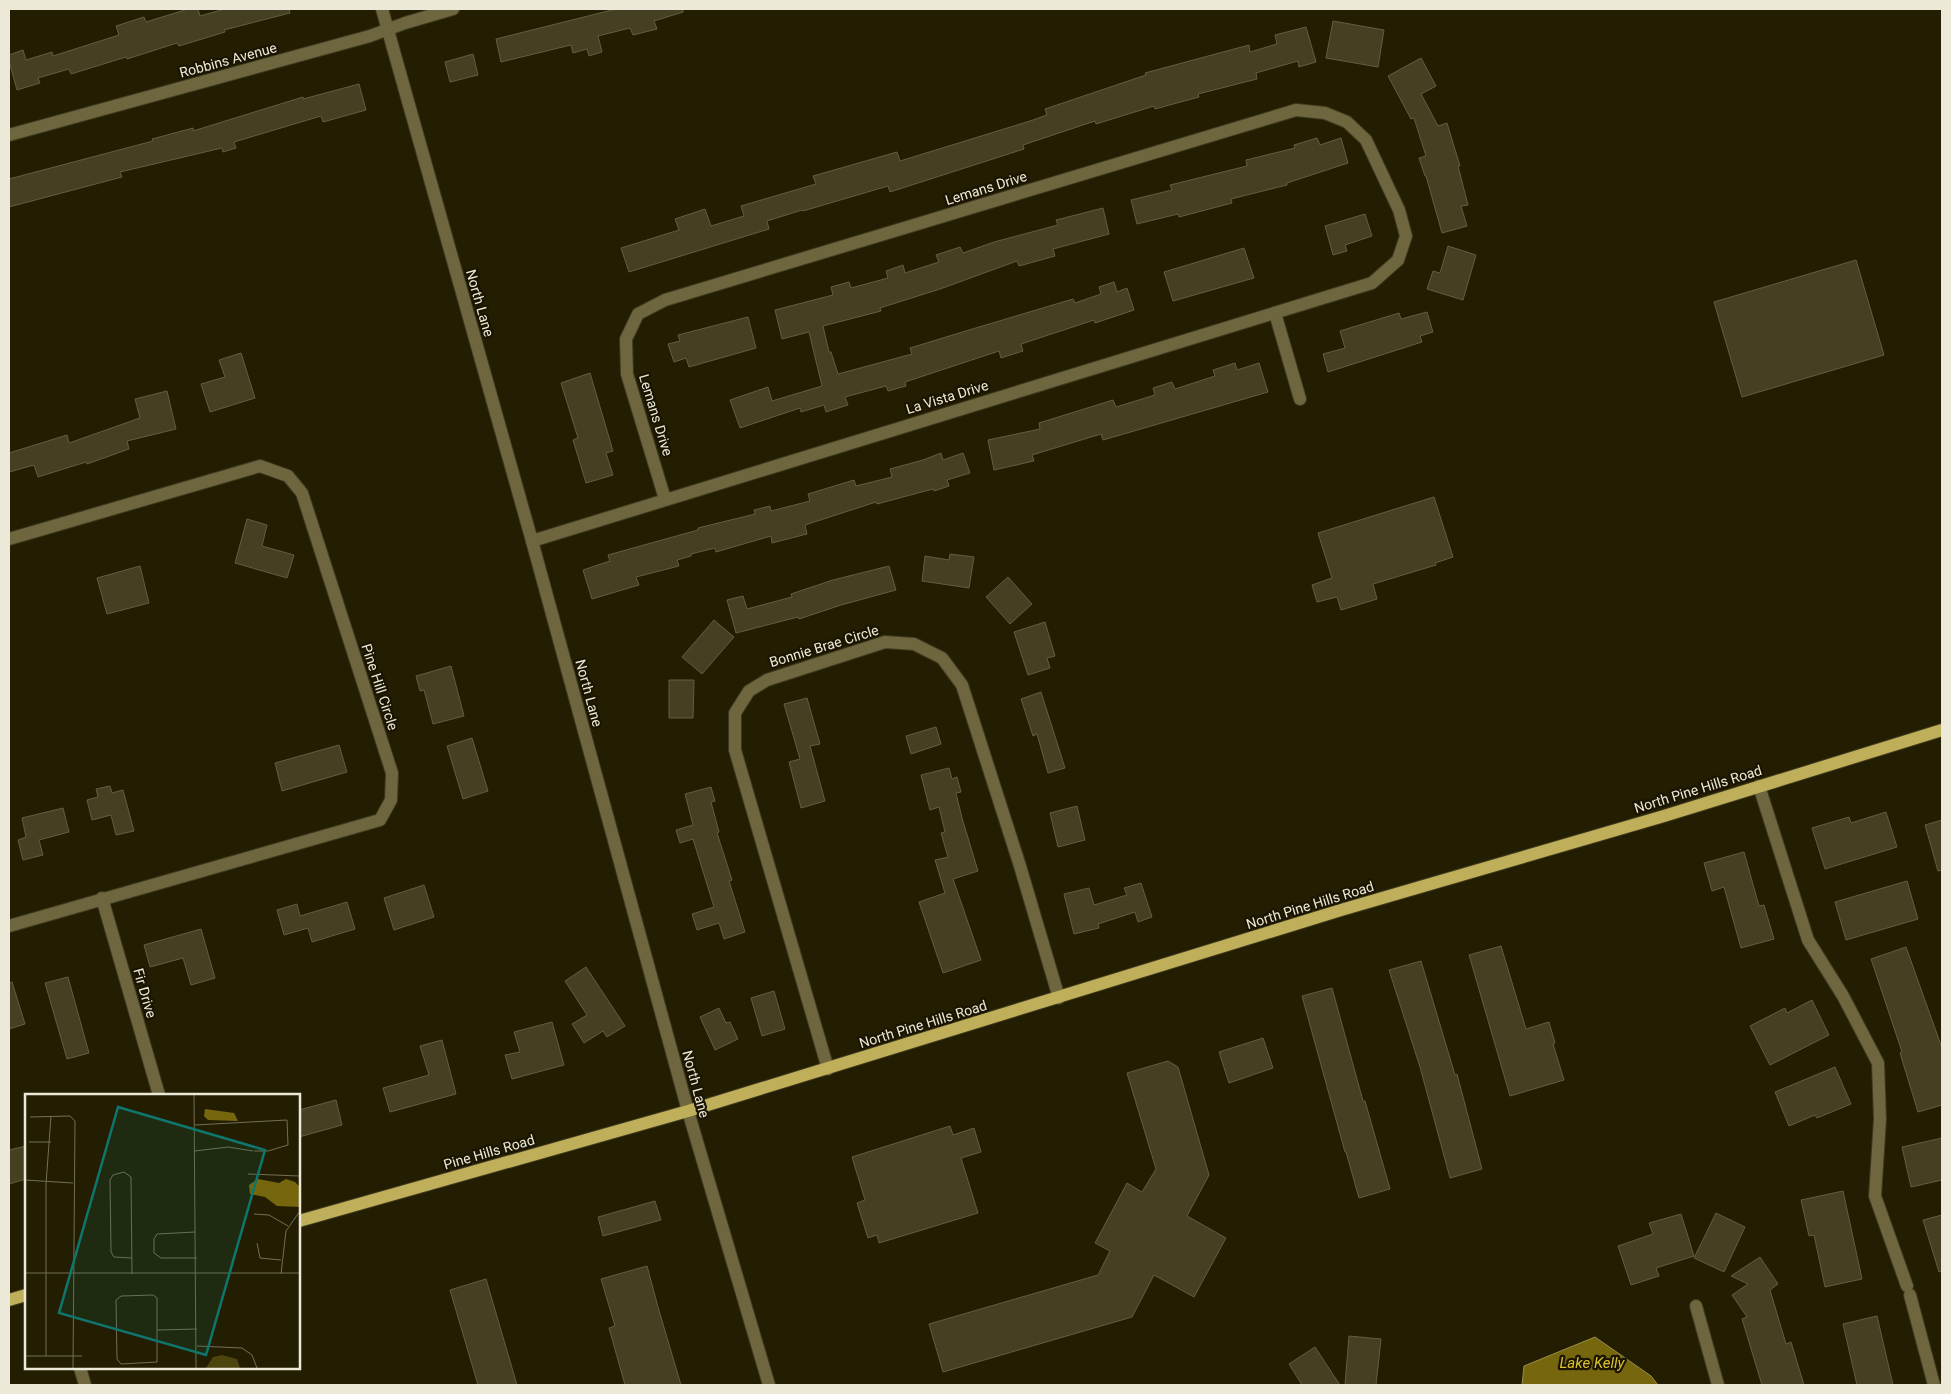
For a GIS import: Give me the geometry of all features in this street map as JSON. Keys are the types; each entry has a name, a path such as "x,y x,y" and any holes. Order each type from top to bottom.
{"main road":[{"name":"North Pine Hills Road","path":"688,1111 1341,910 1942,730"},
{"name":"Pine Hills Road","path":"300,1221 688,1111"},
{"path":"9,1300 25,1295"}],"street":[{"name":"North Lane","path":"382,9 532,541 688,1111 769,1385"},
{"name":"Robbins Avenue","path":"9,135 370,36 453,9"},
{"name":"Lemans Drive","path":"665,499 627,374 626,340 638,314 665,300 1296,110 1325,113 1347,122 1366,140 1399,210 1406,236 1398,260 1372,283"},
{"name":"La Vista Drive","path":"532,541 1372,283"},
{"path":"1275,312 1300,400"},
{"name":"Pine Hill Circle","path":"9,539 260,466 288,476 302,494 392,772 391,800 380,820 9,926"},
{"name":"Bonnie Brae Circle","path":"828,1069 735,750 735,713 749,692 767,680 885,642 914,644 942,658 962,685 1020,866 1059,998"},
{"path":"1759,786 1808,940 1843,996 1878,1063 1880,1119 1875,1196 1909,1290 1934,1385"},
{"name":"Fir Drive","path":"102,898 159,1094"},
{"path":"1696,1306 1718,1385"},
{"path":"80,1369 85,1385"}],"water":[{"name":"Lake Kelly","path":"1595,1337 1651,1376 1658,1385 1522,1385 1524,1366"}],"building":[{"path":"188,9 198,9 200,16 225,9 289,9 290,13 224,30 225,32 179,46 177,43 71,74 69,69 38,78 40,83 17,90 9,55 23,50 26,60 52,52 53,56 119,35 116,26 144,17 146,22"},
{"path":"616,9 683,9 683,12 654,21 657,29 633,35 630,28 598,36 602,52 589,56 587,49 573,53 571,45 501,62 496,39"},
{"path":"1333,21 1384,30 1378,67 1326,58"},
{"path":"1306,27 1316,62 1299,67 1298,61 1256,73 1257,79 1198,94 1199,97 1155,109 1154,106 1096,124 1095,121 1023,145 1024,149 890,192 888,186 802,210 767,221 769,229 629,272 621,248 679,230 675,219 705,209 711,226 744,216 741,206 816,184 813,176 897,152 900,161 1047,115 1045,109 1146,75 1145,73 1249,45 1250,52 1277,44 1275,35"},
{"path":"473,54 478,75 450,82 445,62"},
{"path":"1421,58 1436,86 1421,94 1438,126 1447,123 1460,166 1458,166 1468,205 1461,206 1467,226 1442,233 1419,158 1426,156 1414,118 1411,119 1388,76"},
{"path":"359,84 366,110 323,122 321,116 234,142 236,148 223,152 222,148 120,172 122,177 9,207 9,179 153,141 152,139 193,128 193,131 303,97 303,99"},
{"path":"1317,138 1320,145 1341,138 1348,163 1287,183 1287,185 1231,199 1232,203 1179,217 1178,214 1137,224 1131,200 1172,190 1170,185 1247,166 1246,160 1295,148 1294,145"},
{"path":"1103,208 1109,234 1053,249 1055,256 1019,266 1017,261 880,308 881,311 823,326 829,352 831,352 838,374 912,354 910,348 969,330 1073,299 1075,303 1101,294 1099,287 1114,282 1117,292 1127,288 1134,310 1095,323 1094,320 1021,344 1023,351 1001,358 999,351 905,382 906,386 888,391 886,386 845,397 848,405 826,412 824,405 801,412 800,408 740,428 730,400 768,387 772,401 822,386 809,332 782,339 775,310 833,295 831,287 849,282 851,288 888,278 886,271 903,265 905,273 939,262 936,255 960,247 963,253 994,242 1058,225 1056,220"},
{"path":"1365,214 1372,236 1345,245 1347,251 1333,255 1325,226"},
{"path":"1448,246 1476,255 1463,300 1427,289 1433,271 1440,273"},
{"path":"1244,248 1254,278 1173,301 1164,272"},
{"path":"1856,260 1884,355 1742,397 1714,302"},
{"path":"1427,312 1433,332 1420,336 1422,342 1328,372 1323,354 1345,348 1340,331 1399,313 1401,319"},
{"path":"748,317 756,348 689,367 686,358 674,362 668,344 680,341 678,335"},
{"path":"241,353 255,398 210,412 201,384 225,377 219,360"},
{"path":"1235,363 1237,370 1259,363 1268,392 1103,440 1101,434 1032,455 1034,461 994,470 988,440 1040,429 1039,423 1113,400 1116,407 1155,395 1153,388 1172,382 1175,389 1215,376 1213,370"},
{"path":"590,373 613,451 606,453 613,475 586,483 573,440 578,438 561,383"},
{"path":"167,391 176,429 127,441 129,449 87,464 86,462 38,477 34,465 9,472 9,453 67,435 69,443 140,418 135,399"},
{"path":"941,453 943,460 963,453 970,473 947,480 949,486 934,491 933,489 877,504 876,502 805,525 807,534 772,543 771,536 716,552 715,548 691,554 691,556 677,560 679,566 636,577 639,585 592,599 583,570 610,561 608,555 698,530 698,528 755,514 754,510 770,506 771,511 810,501 808,494 854,480 856,486 892,477 890,469"},
{"path":"1434,497 1453,557 1435,563 1436,565 1373,584 1377,599 1341,610 1337,597 1317,602 1312,585 1332,578 1318,533"},
{"path":"247,519 267,525 262,546 294,555 287,578 235,563"},
{"path":"950,554 974,557 969,588 922,581 925,556 949,560"},
{"path":"140,566 149,603 107,614 97,578"},
{"path":"889,566 896,590 799,619 798,617 736,633 727,600 743,596 747,609 792,597 791,594 833,580"},
{"path":"1008,577 1032,604 1010,624 986,597"},
{"path":"714,620 734,637 702,674 682,657"},
{"path":"1045,622 1055,656 1047,658 1050,668 1028,675 1014,632"},
{"path":"451,666 464,716 433,724 424,690 420,691 416,676"},
{"path":"669,680 694,680 693,718 669,718"},
{"path":"1041,692 1065,768 1048,773 1037,734 1033,736 1021,699"},
{"path":"807,698 820,744 810,746 825,801 801,808 789,762 800,759 784,704"},
{"path":"936,727 941,744 911,754 906,736"},
{"path":"472,738 488,791 463,799 447,746"},
{"path":"339,745 347,772 282,791 275,763"},
{"path":"949,768 952,779 957,777 961,792 956,793 978,871 953,879 981,960 943,973 919,902 945,893 935,860 948,857 941,833 945,832 939,807 930,810 921,775"},
{"path":"110,786 112,793 123,790 134,831 116,835 111,815 92,820 87,800 98,797 96,789"},
{"path":"711,787 715,801 711,802 719,832 717,833 732,880 729,881 745,932 724,939 719,923 697,930 692,914 714,907 693,839 680,843 676,830 693,825 685,794"},
{"path":"1077,806 1085,840 1058,847 1050,813"},
{"path":"63,808 69,832 39,840 43,855 23,860 18,840 26,837 22,818"},
{"path":"1886,812 1897,847 1825,869 1812,828 1849,817 1851,823"},
{"path":"1942,820 1942,870 1938,871 1925,825"},
{"path":"1744,852 1759,906 1764,905 1774,939 1741,948 1724,887 1712,891 1704,863"},
{"path":"1907,881 1918,919 1846,940 1835,902"},
{"path":"1141,883 1152,917 1138,922 1135,912 1098,924 1099,928 1074,934 1064,894 1089,888 1094,905 1127,895 1124,888"},
{"path":"424,885 434,917 394,930 384,898"},
{"path":"347,902 355,929 312,942 308,928 284,935 277,910 297,904 300,916"},
{"path":"201,929 215,978 191,985 183,958 150,967 144,945"},
{"path":"1501,946 1526,1029 1549,1022 1555,1043 1553,1044 1564,1080 1510,1096 1469,955"},
{"path":"1906,947 1942,1048 1942,1105 1918,1112 1900,1053 1902,1052 1871,959"},
{"path":"1421,961 1455,1075 1457,1074 1482,1169 1450,1178 1420,1067 1389,970"},
{"path":"586,967 625,1026 607,1037 603,1031 584,1043 572,1024 587,1015 565,981"},
{"path":"68,977 89,1053 67,1059 45,983"},
{"path":"12,982 25,1024 9,1029 9,983"},
{"path":"1332,988 1363,1101 1365,1101 1390,1189 1359,1198 1302,996"},
{"path":"774,991 785,1029 762,1036 751,998"},
{"path":"1812,1000 1829,1035 1770,1065 1750,1026 1785,1008 1787,1013"},
{"path":"719,1008 726,1023 730,1022 738,1039 715,1050 700,1017"},
{"path":"552,1022 564,1065 512,1079 505,1055 520,1052 514,1032"},
{"path":"1263,1038 1273,1068 1229,1083 1219,1052"},
{"path":"442,1040 456,1094 390,1112 383,1088 429,1075 420,1046"},
{"path":"1168,1061 1178,1067 1209,1175 1187,1216 1226,1238 1194,1297 1154,1275 1132,1317 943,1372 929,1324 1098,1275 1110,1251 1095,1243 1127,1183 1142,1192 1156,1169 1127,1073"},
{"path":"1835,1067 1851,1104 1817,1118 1815,1115 1789,1126 1775,1092"},
{"path":"336,1100 342,1125 300,1137 300,1110"},
{"path":"950,1126 953,1135 974,1128 981,1152 961,1158 978,1213 879,1243 877,1235 868,1238 857,1203 865,1200 852,1157"},
{"path":"1942,1138 1942,1180 1911,1187 1902,1147"},
{"path":"25,1146 25,1179 9,1184 9,1150"},
{"path":"1843,1191 1862,1279 1825,1287 1814,1235 1809,1236 1801,1200"},
{"path":"655,1201 661,1220 603,1236 598,1217"},
{"path":"1716,1213 1745,1227 1724,1272 1694,1258"},
{"path":"1681,1214 1694,1256 1656,1268 1659,1276 1631,1285 1618,1246 1653,1234 1649,1223"},
{"path":"1942,1215 1942,1271 1939,1272 1923,1220"},
{"path":"1760,1257 1778,1284 1770,1290 1786,1344 1791,1342 1804,1385 1762,1385 1742,1319 1747,1317 1732,1295 1748,1284 1731,1276"},
{"path":"647,1266 681,1385 625,1385 609,1328 615,1326 601,1279"},
{"path":"486,1279 517,1385 478,1385 450,1290"},
{"path":"1877,1316 1893,1385 1857,1385 1843,1324"},
{"path":"1349,1336 1381,1339 1376,1385 1345,1385"},
{"path":"1315,1347 1340,1385 1302,1385 1289,1364"}]}
